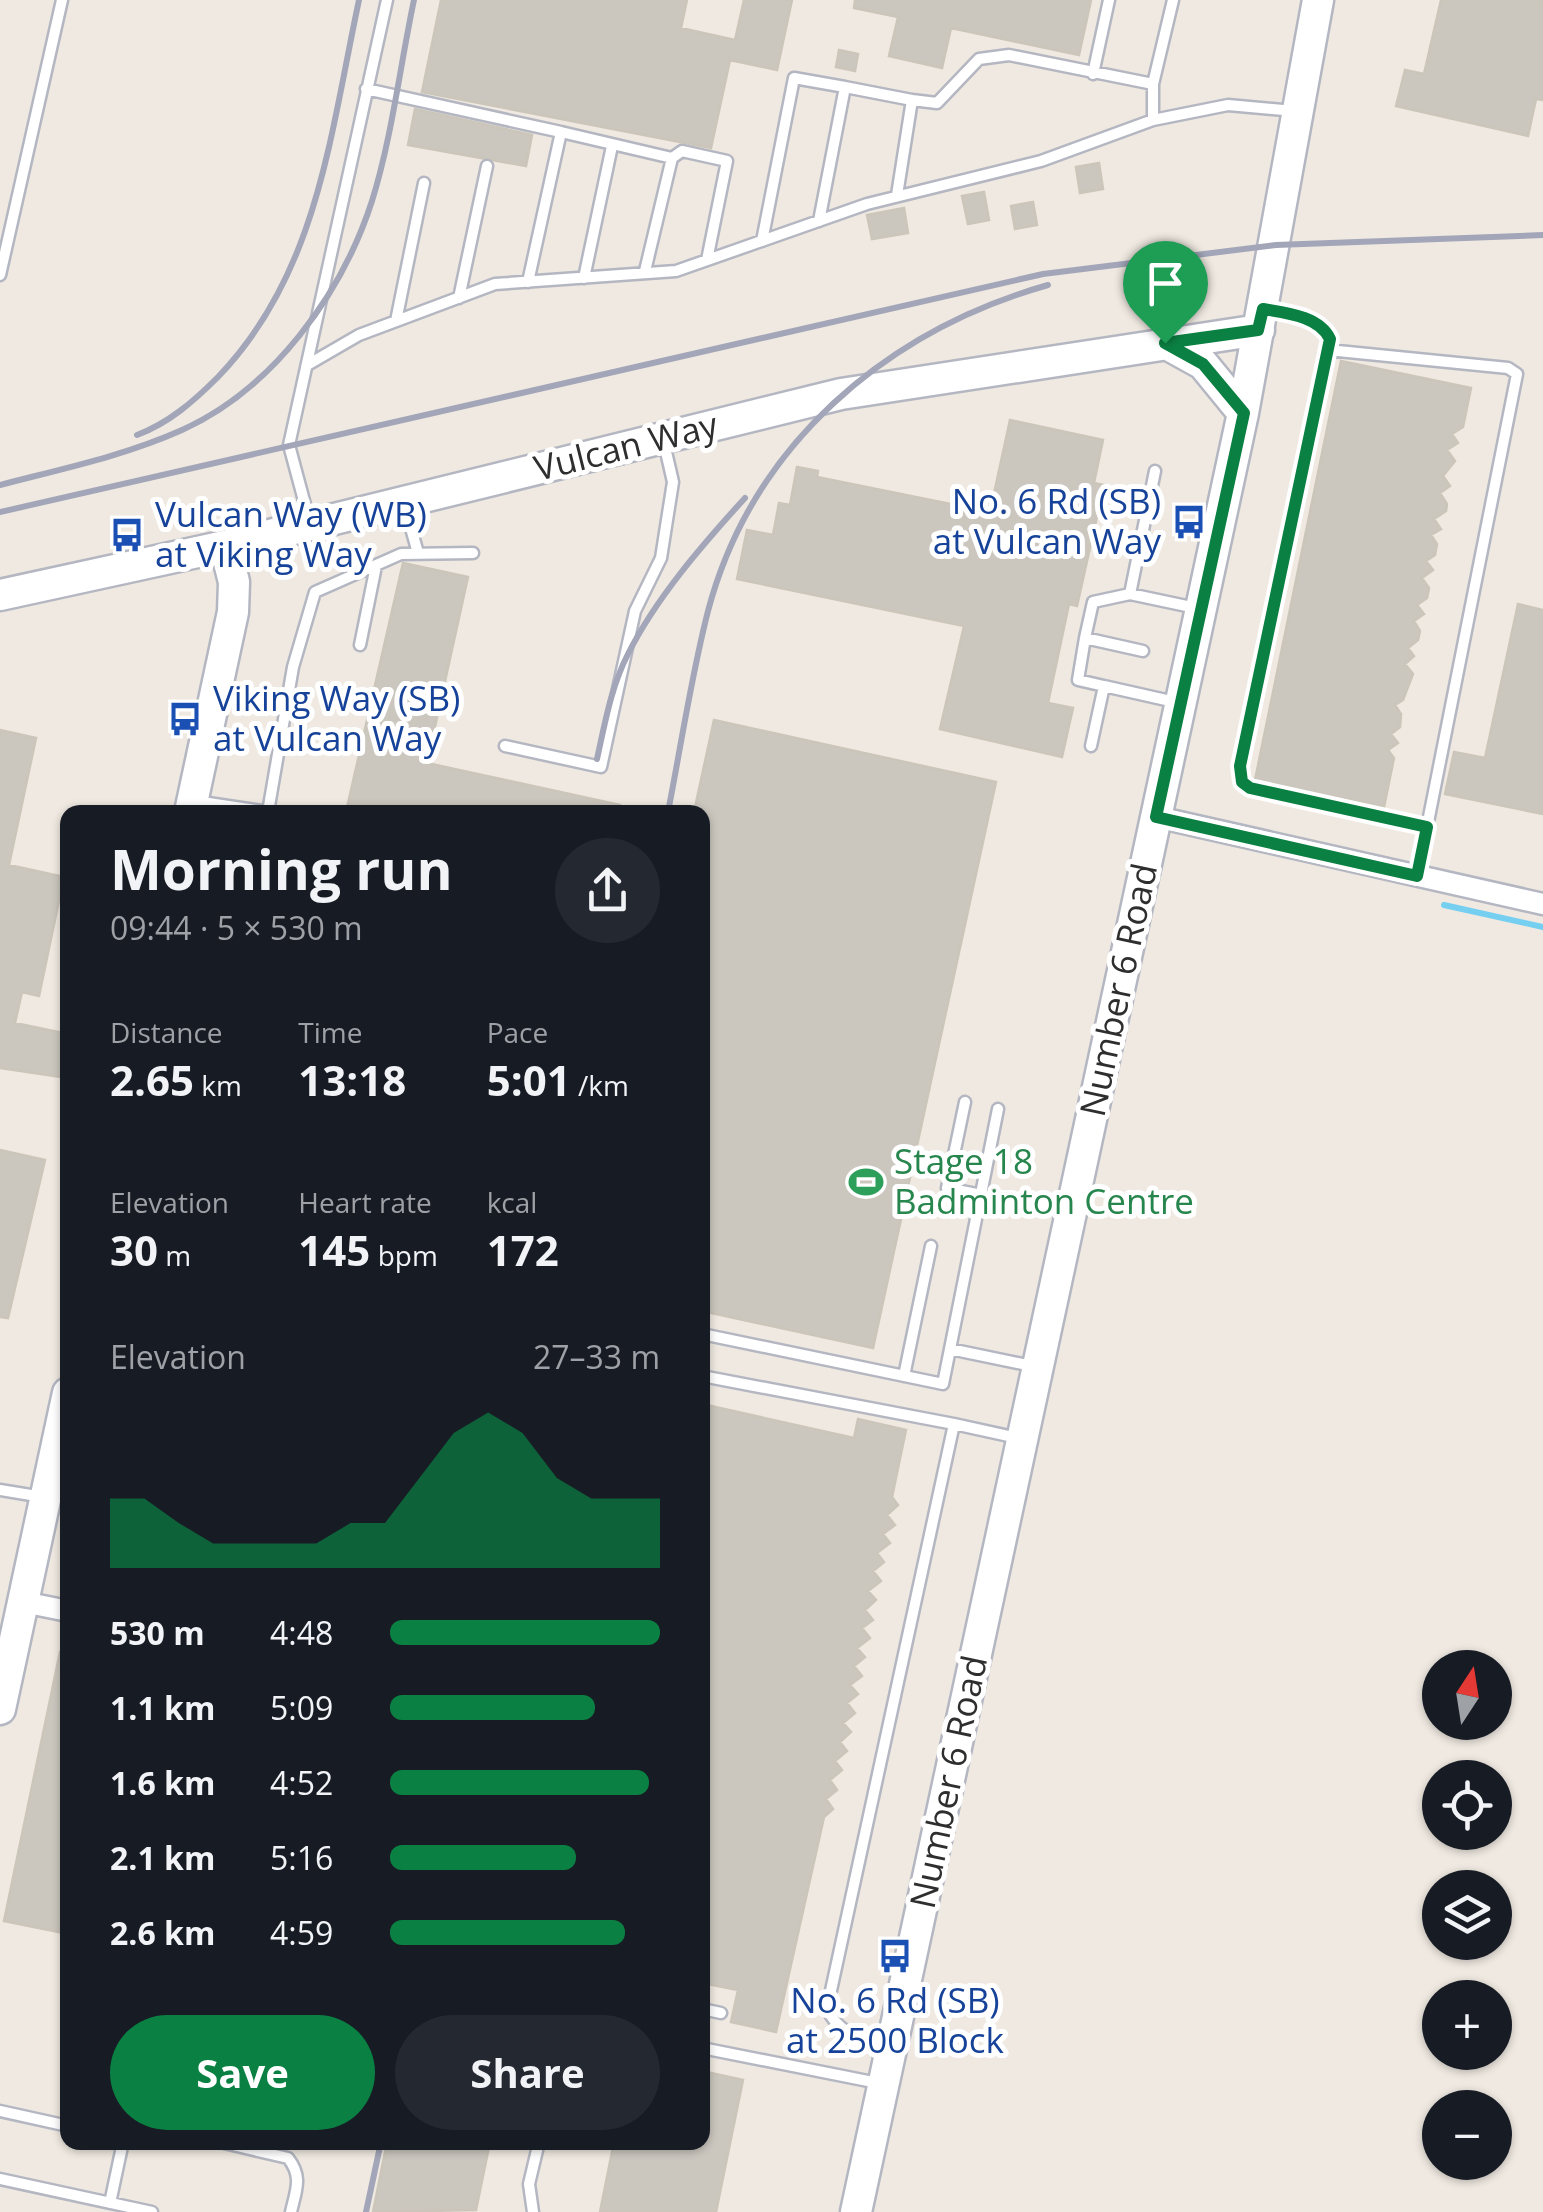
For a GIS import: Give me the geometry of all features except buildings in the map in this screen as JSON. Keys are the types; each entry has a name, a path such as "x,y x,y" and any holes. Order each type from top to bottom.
{"street":[{"name":"Number 6 Road","path":"856,2212 1244,413 1318,0"},
{"name":"Vulcan Way","path":"0,595 226,546 840,394 1165,343 1261,320"},
{"path":"1165,343 1203,364 1244,413"},
{"path":"192,805 233,612 234,582 226,546"},
{"path":"1156,817 1543,904"},
{"path":"0,1709 18,1611 60,1430"},
{"path":"18,1611 60,1611"}],"lane":[{"path":"0,275 62,0"},
{"path":"311,524 289,445 387,0"},
{"path":"1093,74 1109,0"},
{"path":"1153,120 1153,84 1173,0"},
{"path":"762,240 794,78 937,104 980,59 1009,56 1153,84"},
{"path":"819,221 844,87"},
{"path":"366,89 672,158"},
{"path":"897,194 912,100"},
{"path":"309,364 359,335 495,284 676,271 897,194 937,190 1041,161 1153,120 1228,105 1300,112"},
{"path":"528,282 561,132"},
{"path":"584,278 612,146"},
{"path":"644,271 672,158 682,151 726,160 706,260"},
{"path":"458,298 487,166"},
{"path":"396,321 424,183"},
{"path":"1261,320 1308,319 1326,329 1330,339 1264,640 1240,766 1242,782 1250,788 1427,827"},
{"path":"1328,350 1508,368 1516,374 1417,876"},
{"path":"505,746 601,767 635,612 661,558 673,482 671,457 662,438"},
{"path":"1130,594 1155,470"},
{"path":"403,502 418,554"},
{"path":"269,805 309,604 315,592 401,554 473,552"},
{"path":"360,644 376,566"},
{"path":"1181,704 1078,680 1085,638 1094,602 1130,594 1202,609"},
{"path":"1085,638 1143,650"},
{"path":"1090,746 1104,686"},
{"path":"965,1102 947,1188 1072,1213"},
{"path":"710,1336 943,1384 998,1110"},
{"path":"904,1376 931,1246"},
{"path":"950,1349 1038,1368"},
{"path":"710,1378 1023,1439"},
{"path":"892,2045 849,2035 834,2025 826,2009 954,1424"},
{"path":"0,1490 46,1497"},
{"path":"710,2011 722,2013"},
{"path":"710,2050 884,2084"},
{"path":"0,2111 60,2124"},
{"path":"110,2203 121,2150"},
{"path":"254,2150 288,2158 298,2170 291,2212"},
{"path":"533,2212 530,2184 537,2150"},
{"path":"0,2179 152,2212"}],"waterway":[{"path":"1444,905 1543,927"}],"railway":[{"path":"137,435 180,410 218,377 252,336 278,293 315,200 359,0"},
{"path":"0,485 115,455 182,430 246,390 300,335 342,270 372,201 414,0"},
{"path":"0,512 1043,274 1276,245 1543,235"},
{"path":"669,805 708,611 729,551 757,496 792,447 834,403 881,365 933,332 989,305 1048,285"},
{"path":"597,759 617,679 639,633 681,572 745,498"},
{"path":"366,2212 379,2150"}],"place":[{"name":"No. 6 Rd (SB) at Vulcan Way","path":"1189,522"},
{"name":"Vulcan Way (WB) at Viking Way","path":"127,535"},
{"name":"Viking Way (SB) at Vulcan Way","path":"185,719"},
{"name":"Stage 18 Badminton Centre","path":"866,1182"},
{"name":"No. 6 Rd (SB) at 2500 Block","path":"895,1956"}],"route":[{"path":"1263,309 1308,319 1326,329 1330,339 1264,640 1240,766 1242,782 1250,788 1427,827 1417,876 1156,817 1244,413 1203,364 1165,343 1258,330 1263,309"}]}
